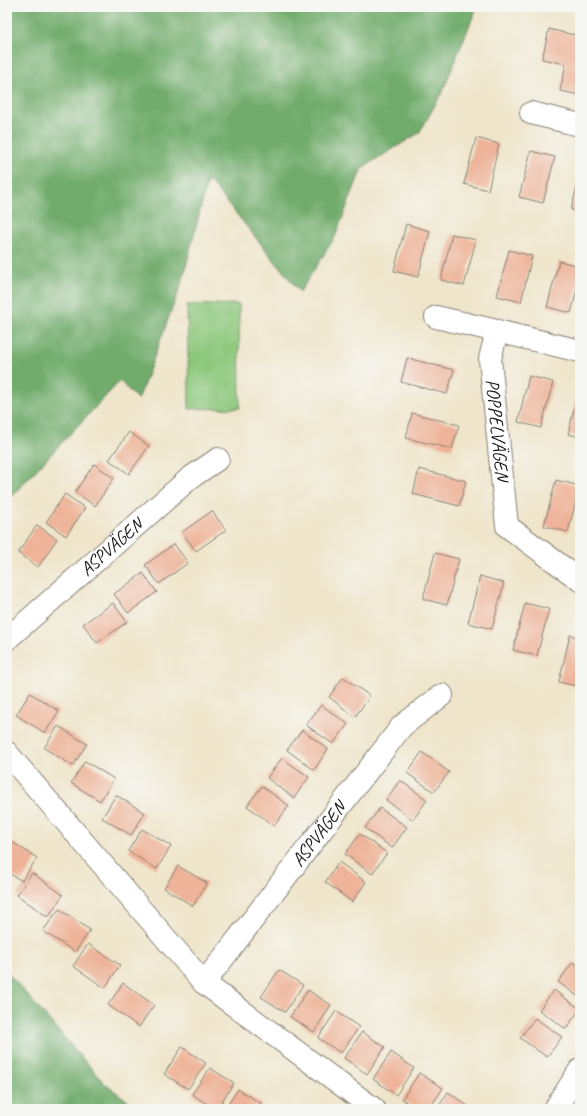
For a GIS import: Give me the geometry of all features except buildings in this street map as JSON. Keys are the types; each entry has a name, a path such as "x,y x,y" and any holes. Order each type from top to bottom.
{"street":[{"path":"531,113 580,125"},
{"path":"436,318 580,351"},
{"name":"POPPELVÄGEN","path":"496,331 490,359 507,526 580,580"},
{"name":"ASPVÄGEN","path":"7,639 190,478 218,459"},
{"name":"ASPVÄGEN","path":"204,982 402,726 442,695"},
{"path":"7,753 204,982 374,1109"},
{"path":"555,1109 580,1070"}],"green space":[{"path":"7,7 477,7 442,93 419,133 362,168 335,237 300,292 208,179 182,282 138,400 120,381 7,501"},
{"path":"239,304 240,408 189,409 187,305"},
{"path":"7,972 105,1084 139,1109 7,1109"}]}
